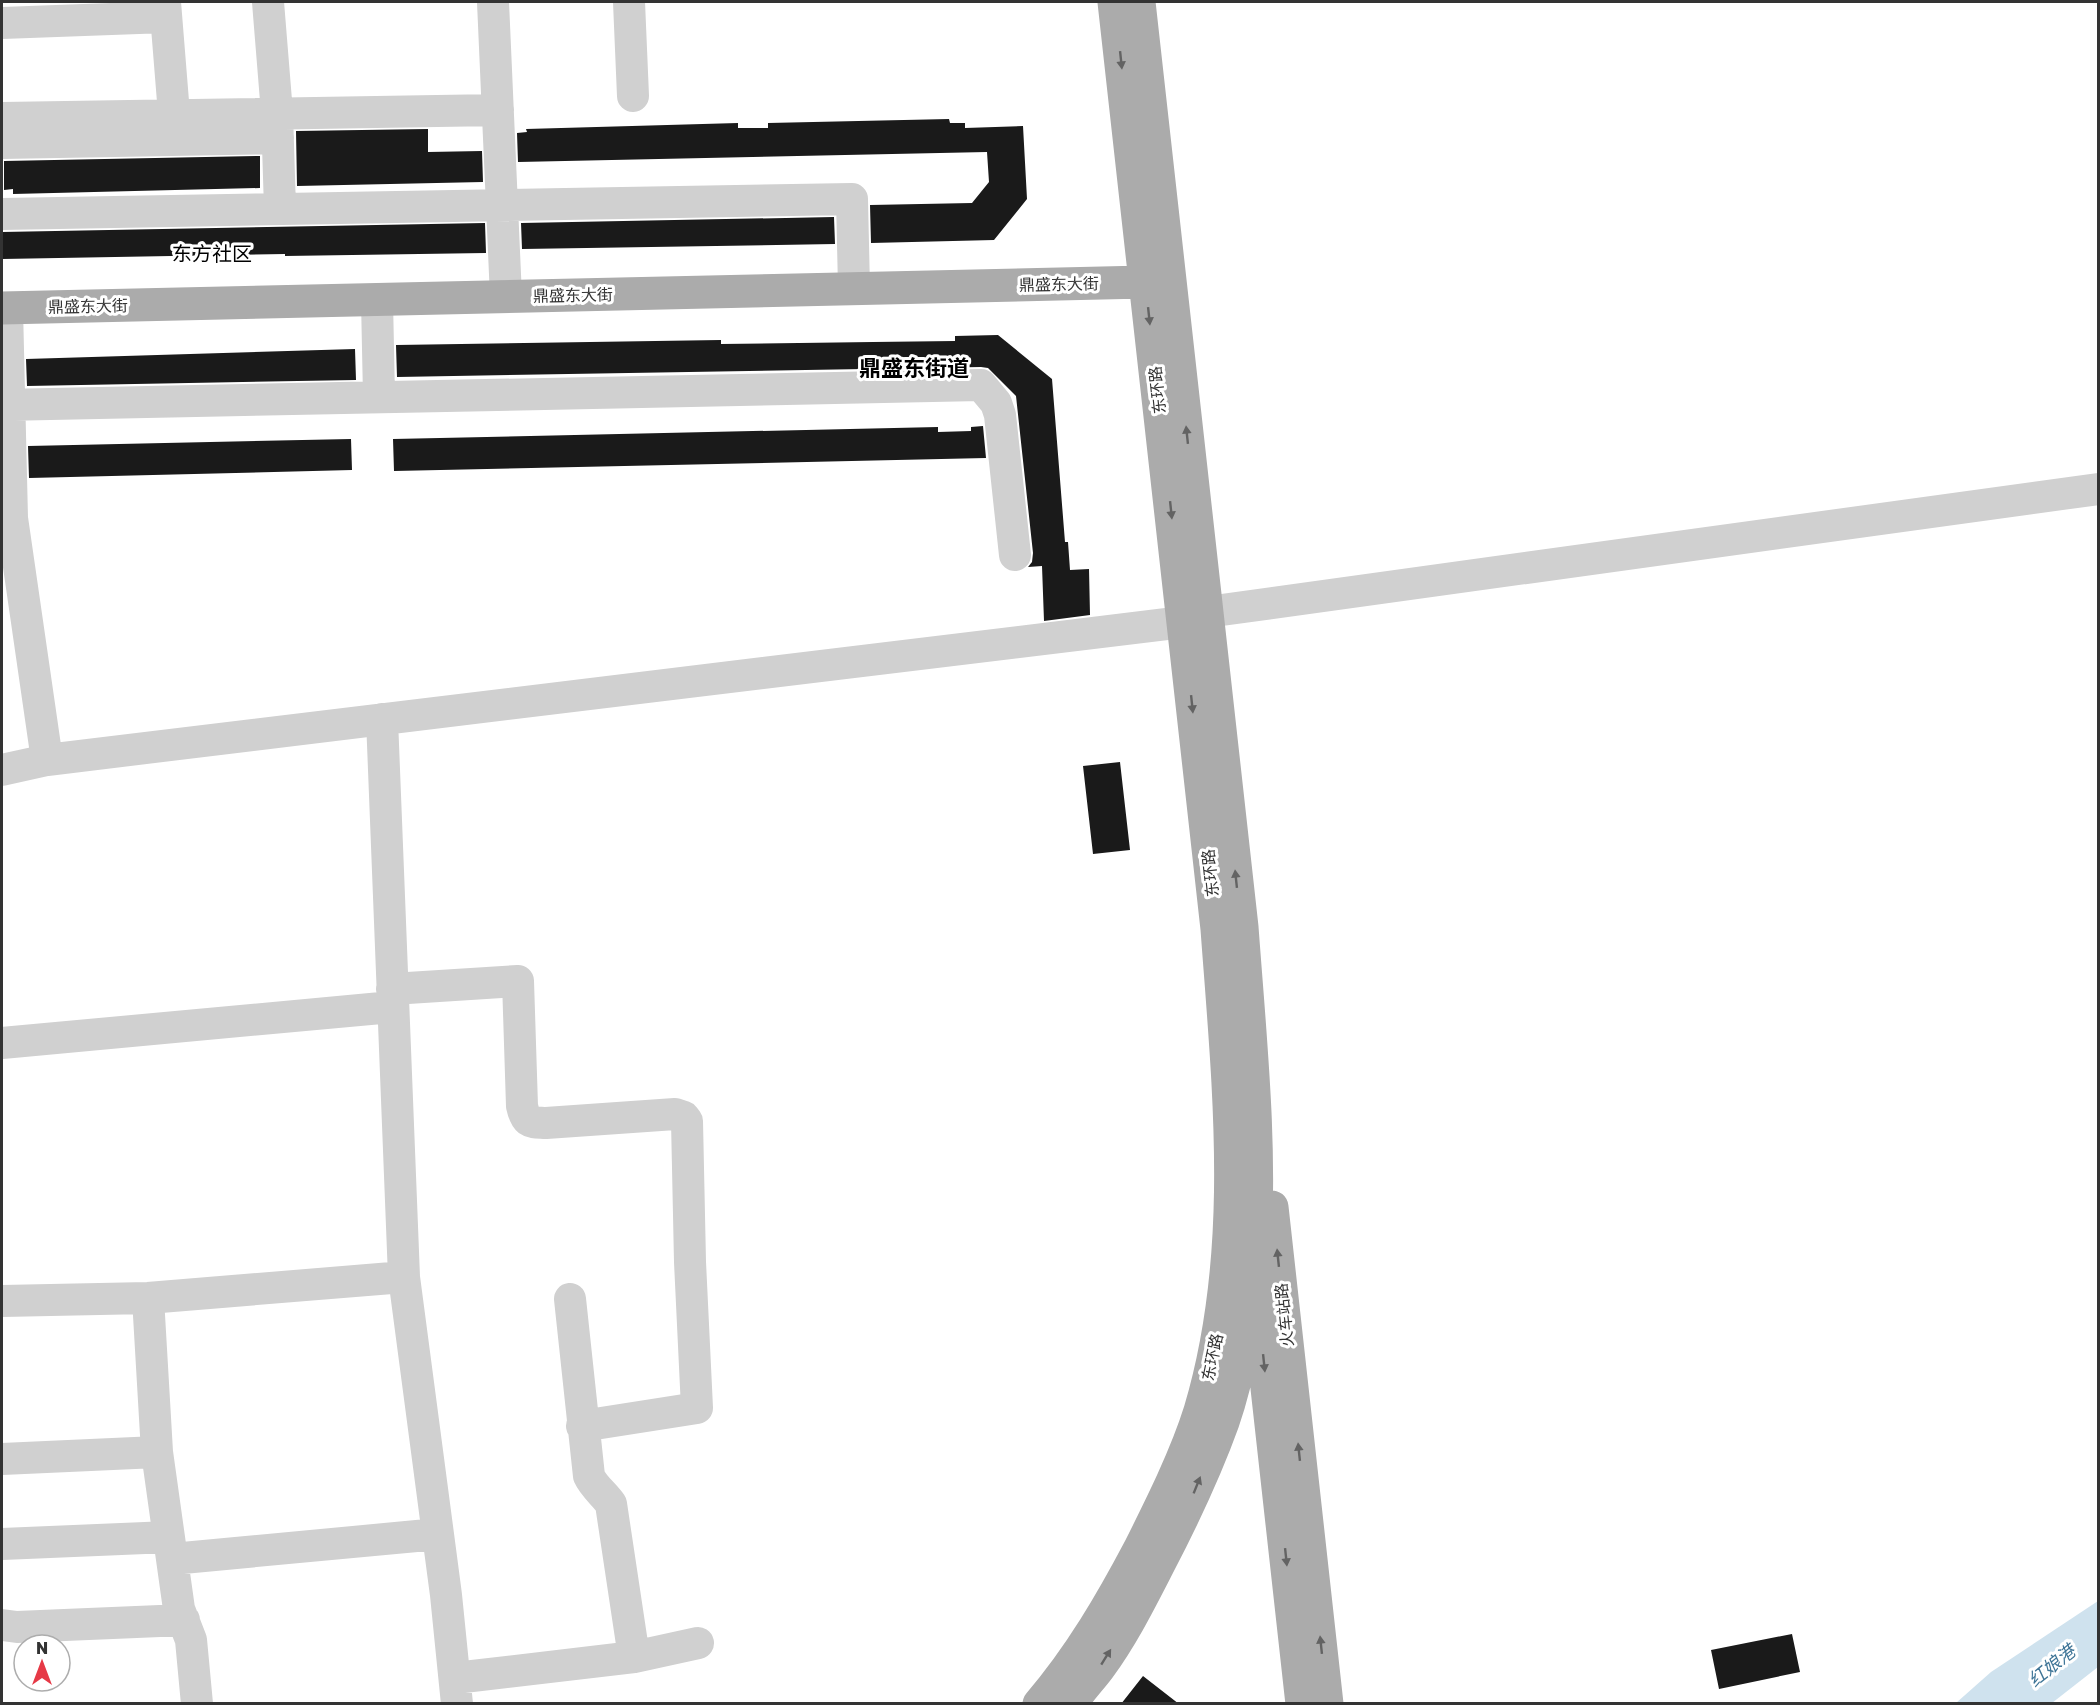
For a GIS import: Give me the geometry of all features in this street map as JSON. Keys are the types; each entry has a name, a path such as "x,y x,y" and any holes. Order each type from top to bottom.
{"main road":[{"name":"东环路","path":"1114,2 1145,282 1195,617"},
{"name":"东环路","path":"1039,1704 1079,1653 1114,1596 1163,1502 1199,1413 1221,1316 1229,1256 1231,1162 1228,1070 1229,928 1195,617 1139,2"},
{"name":"鼎盛东大街","path":"4,308 1145,282"},
{"name":"火车站路","path":"1229,928 1253,1264 1302,1704"},
{"name":"火车站路","path":"1229,928 1327,1704"},
{"name":"东环路","path":"1071,1704 1100,1667 1136,1609 1186,1512 1223,1421 1239,1354 1253,1264"}],"street":[{"path":"268,2 277,125 280,209"},
{"path":"493,2 506,297"},
{"path":"629,2 633,96"},
{"path":"2,23 165,9 174,114"},
{"path":"2,143 498,110"},
{"path":"2,118 174,114 277,125"},
{"path":"2,214 852,199 854,288"},
{"path":"377,300 379,397"},
{"path":"4,308 5,405 12,518 47,760"},
{"path":"5,405 981,385 996,403 1000,415 1015,555"},
{"path":"2,770 47,760 1195,617 2098,489"},
{"path":"382,719 404,1278 456,1691 698,1643"},
{"path":"2,1043 392,998 518,981 522,1106 524,1116 531,1122 546,1124 675,1114 684,1117 687,1121 690,1262 697,1408 582,1426"},
{"path":"2,1301 148,1298 404,1278"},
{"path":"148,1298 157,1452 179,1609 191,1640 197,1704"},
{"path":"570,1299 589,1476 592,1483 604,1493 611,1504 634,1657"},
{"path":"2,1459 157,1452"},
{"path":"2,1544 171,1548 438,1534"},
{"path":"2,1624 17,1627 184,1620"}],"water":[{"name":"红娘港","path":"2098,1601 2098,1667 2052,1703 1956,1703 1991,1672"}],"building":[{"path":"949,119 950,123 965,123 965,128 1023,126 1027,199 994,240 871,243 870,205 972,203 989,182 987,152 518,162 517,133 527,132 526,129 738,123 738,128 768,128 768,123"},
{"path":"428,129 428,152 482,151 483,182 297,186 296,131"},
{"path":"260,156 260,188 13,194 13,189 4,190 4,161"},
{"path":"834,217 835,244 522,249 521,223"},
{"path":"485,223 486,253 2,259 2,232"},
{"path":"998,335 1052,379 1065,542 1068,542 1070,570 1089,569 1090,615 1044,621 1042,566 1028,567 1032,562 1033,553 1016,396 988,368 397,377 396,345 721,340 721,344 955,341 955,336"},
{"path":"355,349 356,380 27,386 26,359"},
{"path":"983,426 986,458 394,471 393,439 938,427 938,432 971,431 971,427"},
{"path":"351,439 352,470 29,478 28,446"},
{"path":"1120,762 1130,850 1093,854 1083,766"},
{"path":"1792,1634 1800,1672 1719,1689 1711,1650"},
{"path":"1143,1676 1179,1704 1121,1704"}],"district":[{"name":"东方社区","path":"212,254"},
{"name":"鼎盛东街道","path":"914,368"}]}
